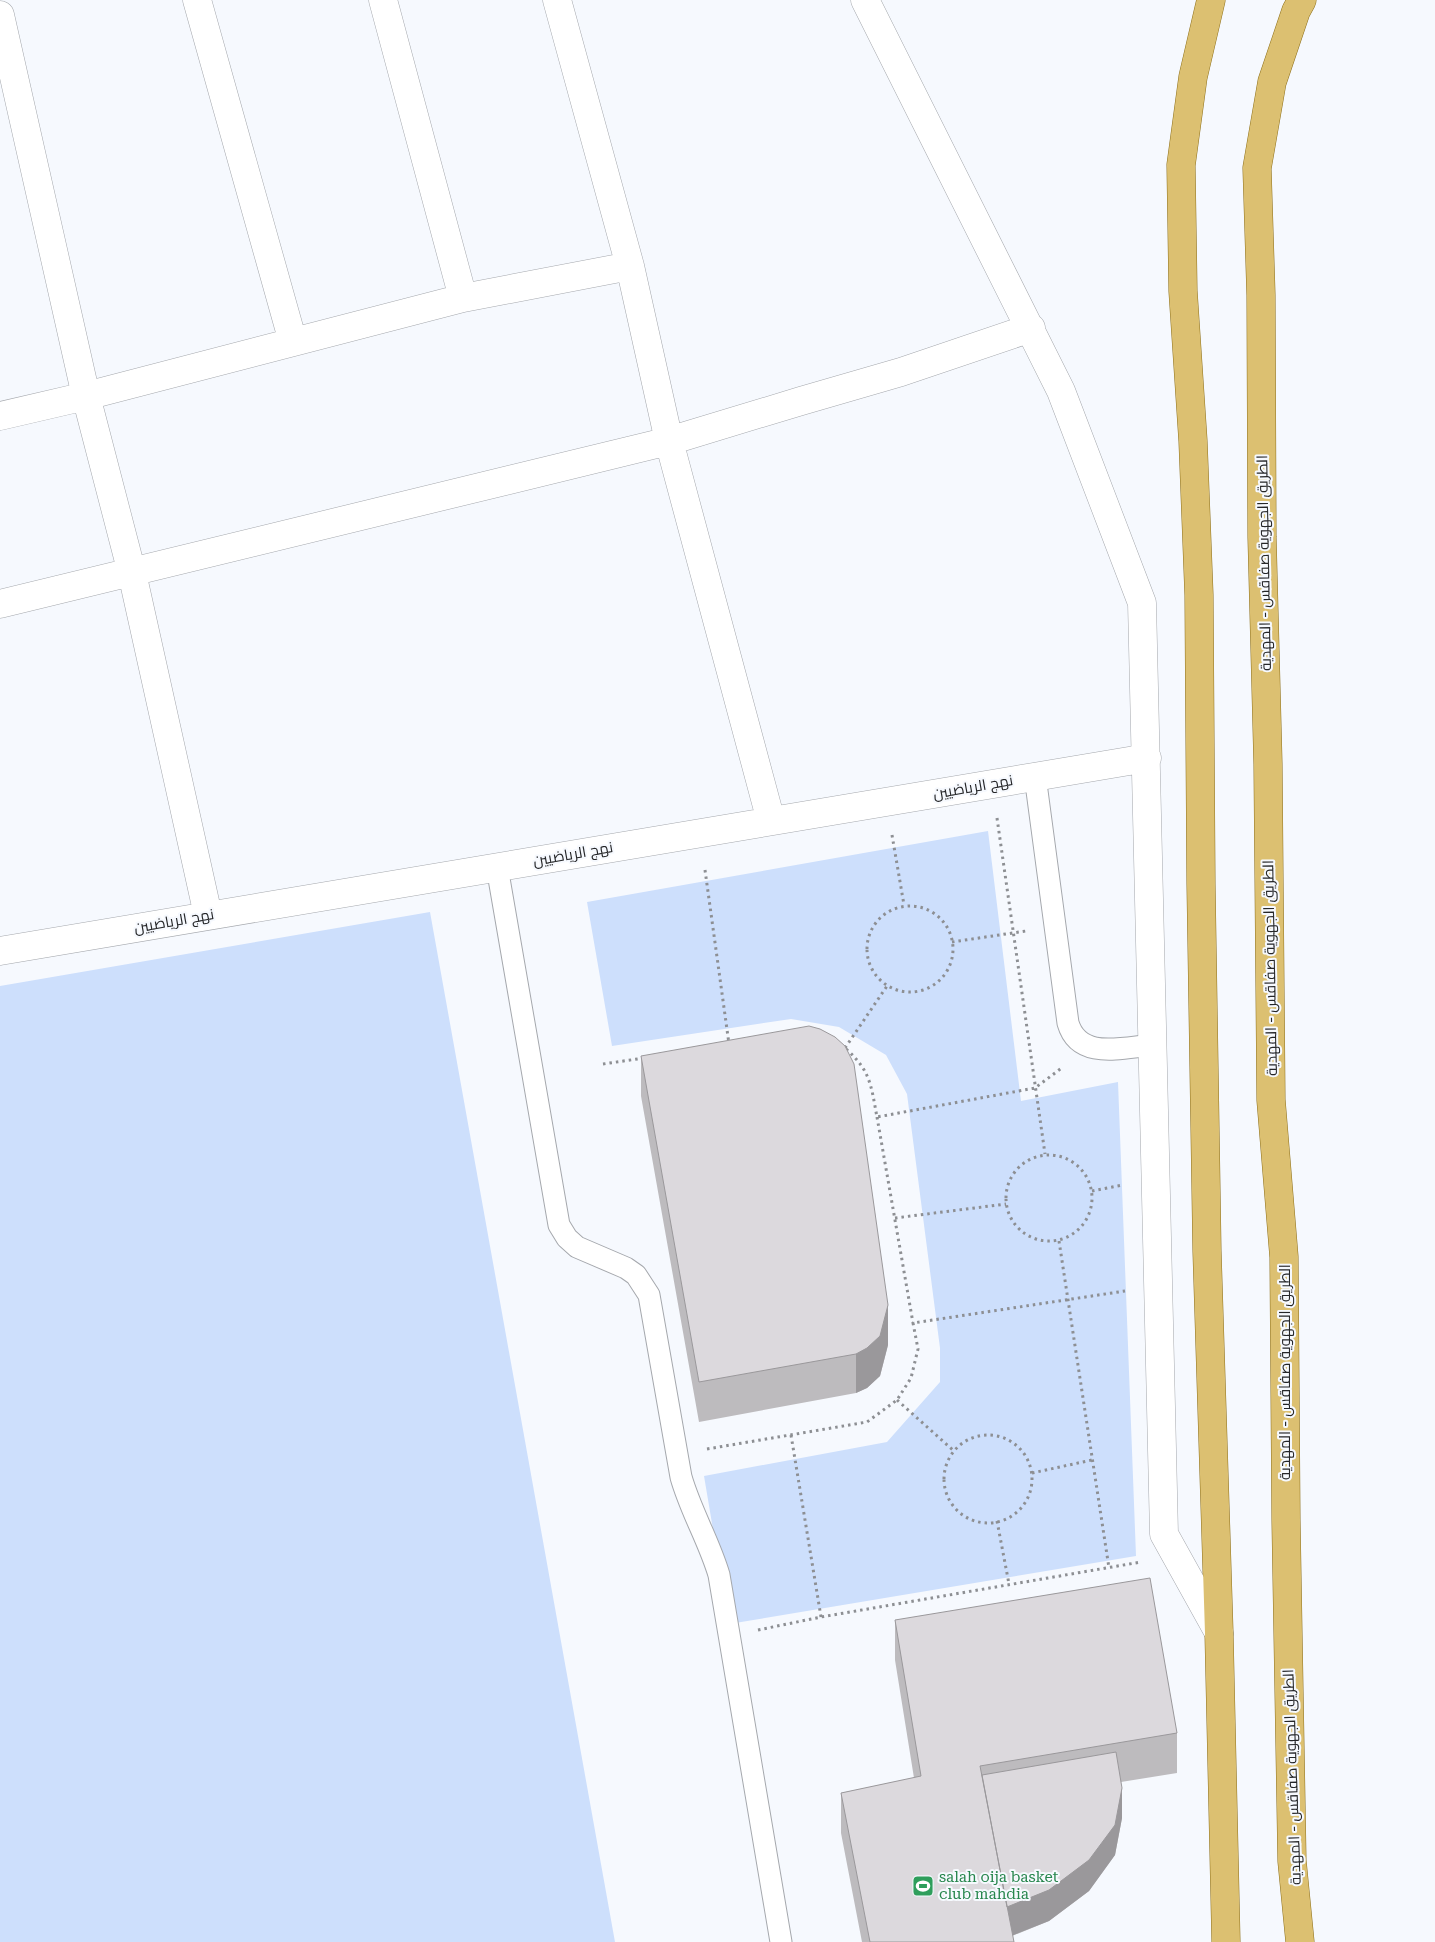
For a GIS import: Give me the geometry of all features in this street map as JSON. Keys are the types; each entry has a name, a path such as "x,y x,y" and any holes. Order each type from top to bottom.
{"main road":[{"path":"1211,0 1193,77 1181,165 1183,291 1193,441 1199,595 1207,1250 1226,1942"},
{"name":"الطريق الجهوية صفاقس - المهدية","path":"1300,1942 1292,1851 1286,1529 1284,1257 1271,1100 1268,764 1262,537 1261,295 1257,168 1272,82 1296,11 1302,0"}],"street":[{"path":"197,0 292,342"},
{"path":"383,0 463,298"},
{"path":"557,0 630,266 669,441 771,821"},
{"path":"865,0 1061,391 1142,603 1154,1045 1164,1534 1219,1633"},
{"path":"0,15 86,396 132,573 208,915"},
{"path":"0,416 86,396 463,298 630,266"},
{"path":"0,604 669,441 901,372 1031,328"},
{"name":"نهج الرياضيين","path":"0,951 1147,758"}],"lane":[{"path":"1035,776 1068,1023 1071,1033 1078,1042 1098,1049 1154,1045"},
{"path":"497,867 560,1225 567,1238 577,1247 626,1268 636,1275 649,1295 677,1455 687,1498 714,1556 719,1575 781,1942"}],"path":[{"path":"887,801 904,906"},
{"path":"997,818 1045,1154"},
{"path":"705,870 729,1045 738,1043"},
{"path":"904,906 919,907 933,912 944,922 951,934 952,942 952,961 946,974 936,984 924,990 910,993 896,991 887,986 873,974 867,960 866,945 870,931 878,918 890,910 904,906"},
{"path":"952,942 1056,926"},
{"path":"677,1455 867,1422 897,1400 911,1378 918,1349 869,1076 858,1060 844,1047 887,986"},
{"path":"877,1117 1035,1088 1061,1070 1078,1042"},
{"path":"603,1064 651,1056"},
{"path":"1045,1154 1060,1156 1073,1162 1084,1172 1091,1184 1093,1199 1090,1213 1083,1226 1072,1236 1059,1241 1044,1242 1030,1238 1019,1230 1010,1218 1006,1204 1006,1191 1011,1177 1019,1166 1032,1158 1045,1154"},
{"path":"895,1218 1006,1204"},
{"path":"1059,1241 1109,1568"},
{"path":"913,1323 1159,1286"},
{"path":"897,1400 954,1451"},
{"path":"791,1435 821,1617"},
{"path":"986,1435 1000,1436 1014,1443 1025,1454 1032,1473 1032,1483 1028,1498 1019,1510 1006,1519 997,1521 978,1521 965,1516 950,1501 944,1482 945,1468 954,1451 972,1438 986,1435"},
{"path":"1032,1473 1092,1460"},
{"path":"997,1521 1009,1584"},
{"path":"730,1636 821,1617 1177,1556"}],"shaded area":[{"path":"988,831 1021,1101 1118,1082 1136,1556 729,1624 704,1476 887,1442 940,1382 940,1348 907,1094 886,1055 839,1027 791,1019 612,1046 587,902"},
{"path":"430,912 615,1942 0,1942 0,986"}],"building":[{"path":"809,1026 820,1029 835,1037 845,1046 854,1064 888,1305 880,1336 867,1348 856,1354 699,1382 641,1056"},
{"path":"1150,1578 1177,1733 980,1766 1014,1942 870,1942 841,1793 921,1776 895,1620"},
{"path":"1116,1752 1122,1788 1115,1825 1089,1860 1049,1890 1007,1907 982,1775"}],"place":[{"name":"salah oija basket club mahdia","path":"923,1886"}]}
